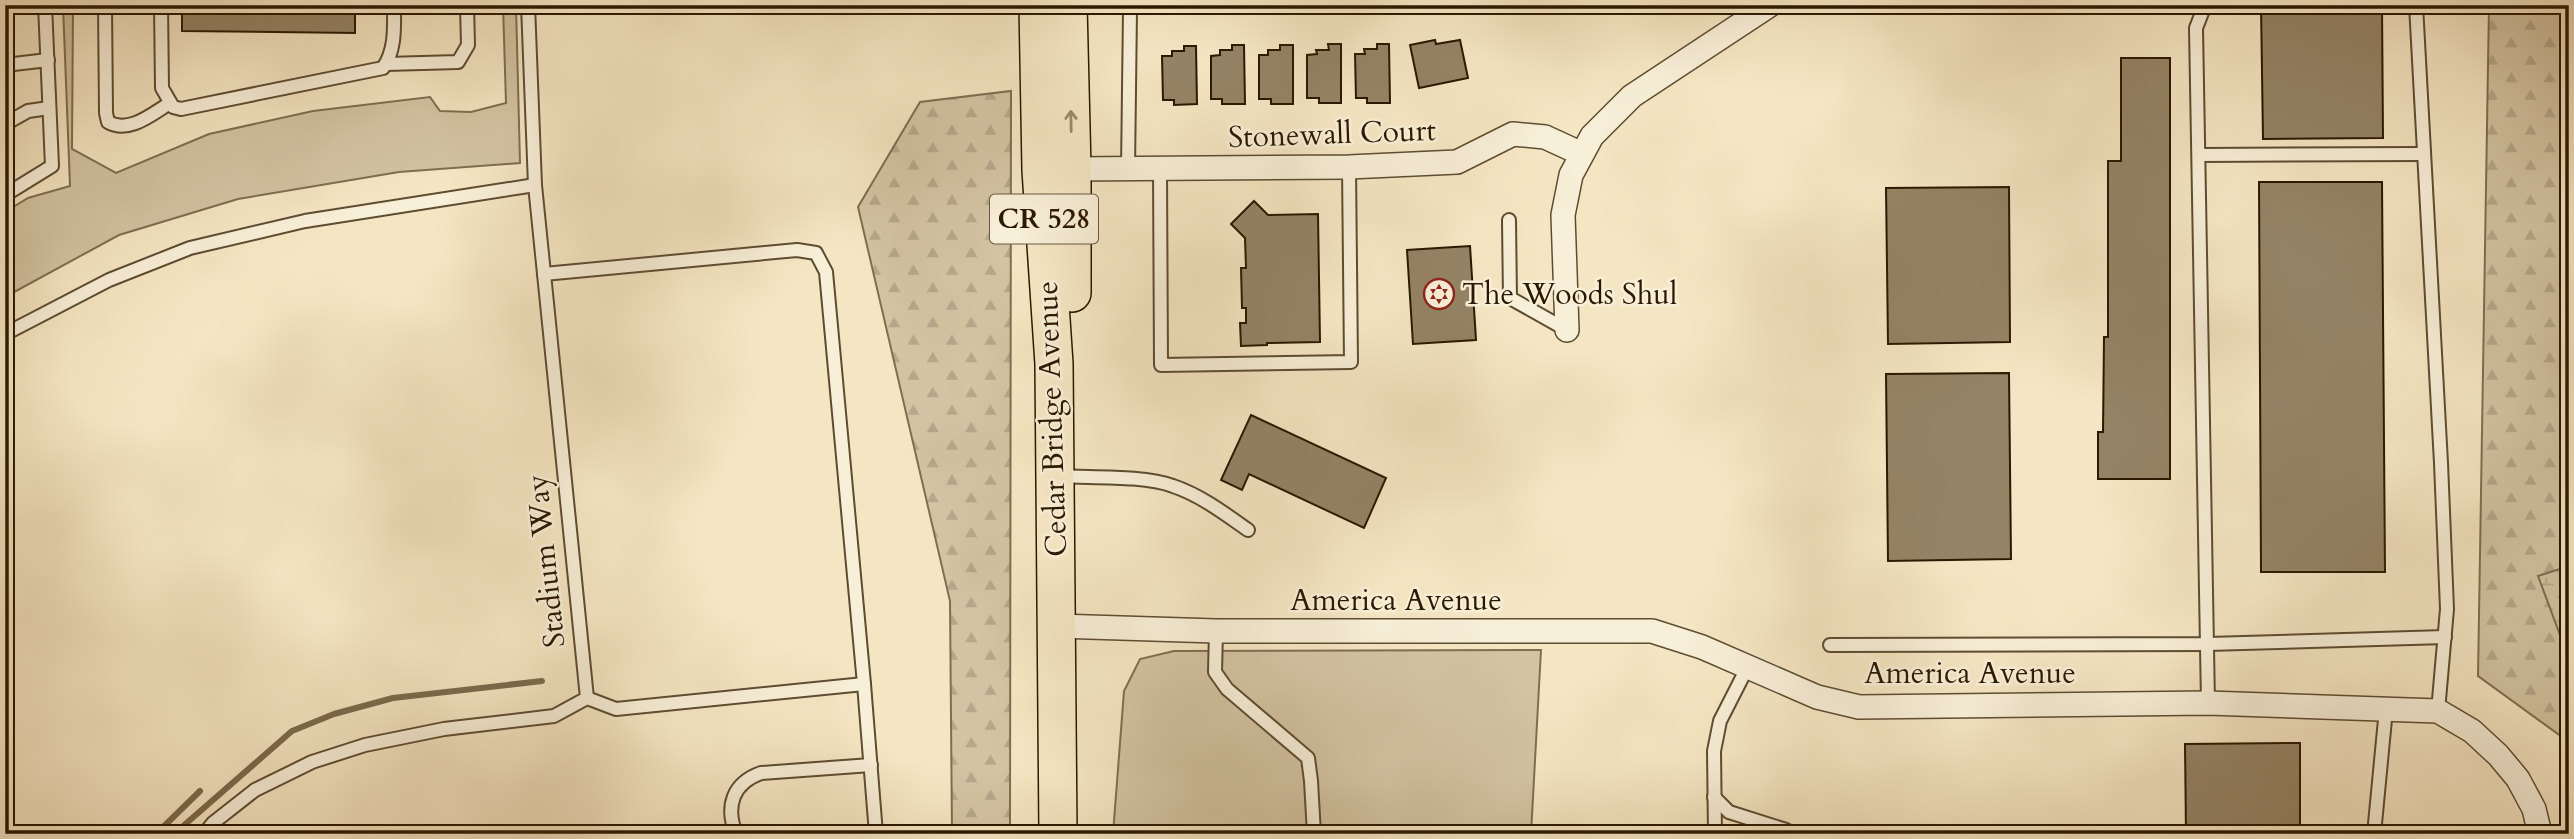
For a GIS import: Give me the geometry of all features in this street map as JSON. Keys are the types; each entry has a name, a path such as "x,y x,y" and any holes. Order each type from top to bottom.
{"main road":[{"name":"Cedar Bridge Avenue","path":"1038,5 1039,116 1054,364 1058,834"},
{"path":"1055,433 1071,362 1072,169 1068,5"}],"street":[{"path":"1567,330 1563,215 1571,175 1592,136 1632,96 1770,5"},
{"name":"Stonewall Court","path":"1072,169 1349,167 1457,162 1513,134 1545,137 1583,154"},
{"name":"America Avenue","path":"1057,626 1216,631 1652,631 1702,647 1816,697 1859,708 2208,703 2438,711 2472,731 2498,755 2518,779 2534,809 2540,834"}],"lane":[{"path":"5,195 52,166 45,5"},
{"path":"105,5 108,122 126,127 170,103"},
{"path":"162,5 162,88 173,107 181,109 297,83 383,68 389,59 394,31 394,5"},
{"path":"386,64 458,62 468,45 467,5"},
{"name":"Stadium Way","path":"528,5 535,185 587,698"},
{"path":"2204,5 2196,28 2208,703"},
{"path":"2416,5 2447,609 2438,711"},
{"path":"1128,169 1130,10"},
{"path":"5,65 48,60"},
{"path":"5,124 28,111 49,108"},
{"path":"2199,155 2424,154"},
{"path":"1160,169 1161,365 1351,362 1349,167"},
{"path":"5,334 110,280 190,248 305,221 535,185"},
{"path":"1509,220 1510,298 1567,330"},
{"path":"544,274 797,250 816,253 826,272 876,834"},
{"path":"1055,476 1137,480 1171,485 1207,502 1248,530"},
{"path":"1216,631 1215,672 1227,689 1308,758 1314,834"},
{"path":"1830,645 2208,644 2445,638"},
{"path":"1715,834 1714,751 1720,721 1746,668"},
{"path":"204,834 213,823 255,790 312,762 365,745 444,729 554,716 587,698 616,709 864,684"},
{"path":"2374,834 2386,709"},
{"path":"736,834 731,814 734,793 748,778 761,773 871,765"},
{"path":"1714,797 1729,812 1786,830 1790,834"}],"green space":[{"path":"63,5 73,5 72,149 116,173 209,134 313,111 430,97 440,111 471,112 506,103 503,5 516,5 520,163 399,172 238,199 119,235 5,297 5,212 28,198 70,186"},
{"path":"2489,5 2569,5 2569,742 2478,676"},
{"path":"1011,91 1010,834 952,834 950,601 858,207 920,102"},
{"path":"2569,566 2569,659 2538,576"},
{"path":"1541,650 1531,834 1113,834 1124,691 1140,659 1174,651"}],"building":[{"path":"182,5 355,5 355,33 182,31"},
{"path":"2261,5 2382,5 2383,138 2263,139"},
{"path":"1435,40 1436,44 1460,40 1468,78 1419,88 1410,45"},
{"path":"1328,44 1341,44 1341,103 1319,103 1319,98 1307,98 1307,55 1317,54 1316,50 1329,50"},
{"path":"1377,44 1389,44 1390,103 1367,103 1367,98 1356,98 1355,54 1365,54 1364,49 1377,49"},
{"path":"1232,45 1244,45 1245,104 1222,104 1222,99 1211,99 1211,56 1220,55 1220,50 1232,50"},
{"path":"1280,45 1293,45 1293,104 1271,104 1271,99 1259,99 1259,55 1268,55 1268,50 1280,50"},
{"path":"1184,46 1196,46 1197,104 1174,105 1174,100 1163,100 1162,56 1172,56 1172,51 1184,51"},
{"path":"2121,58 2170,58 2170,479 2098,479 2098,432 2103,432 2104,337 2108,337 2108,161 2121,161"},
{"path":"2259,182 2382,182 2385,572 2261,572"},
{"path":"2009,187 2010,342 1888,344 1886,188"},
{"path":"1254,201 1268,215 1318,214 1320,342 1241,346 1240,323 1246,323 1246,308 1242,308 1241,268 1246,268 1245,238 1231,224"},
{"path":"1470,246 1476,340 1413,344 1407,250"},
{"path":"2009,373 2011,559 1888,561 1886,374"},
{"path":"1251,415 1386,478 1364,528 1249,474 1242,490 1221,480"},
{"path":"2300,743 2300,834 2186,834 2185,744"}],"waterway":[{"path":"174,834 292,731 334,714 393,698 542,681"},
{"path":"156,834 200,791"}],"place":[{"name":"The Woods Shul","path":"1439,294"}]}
